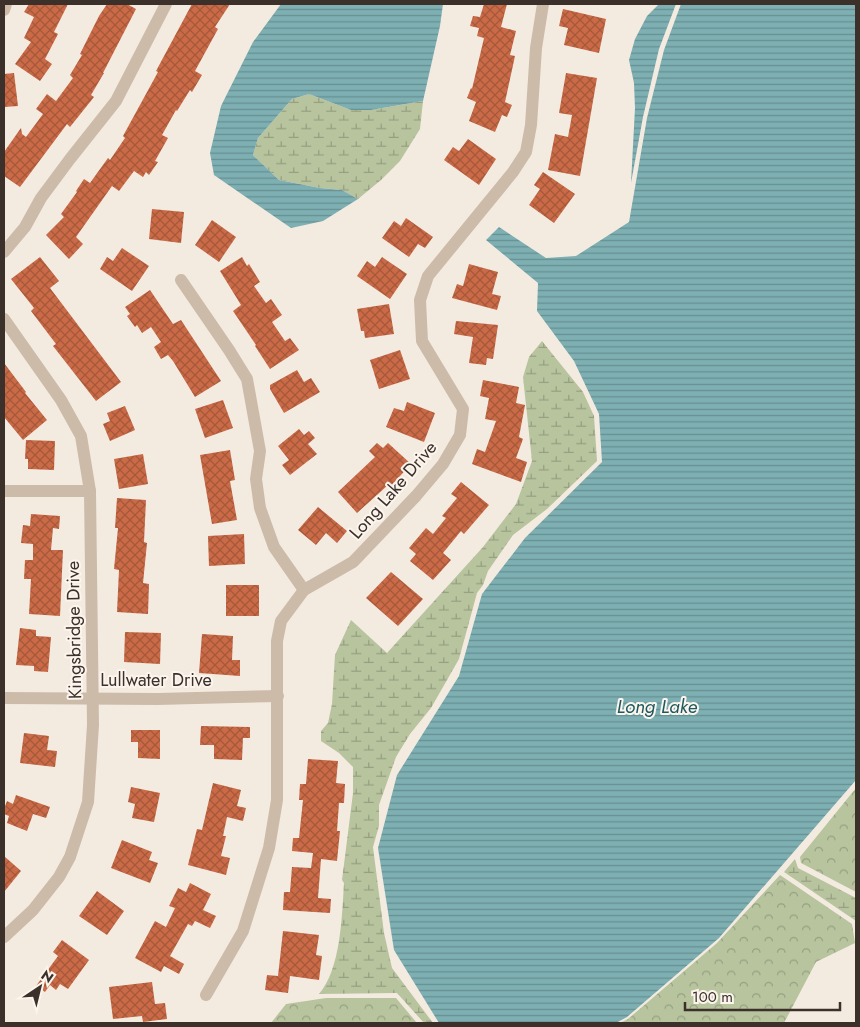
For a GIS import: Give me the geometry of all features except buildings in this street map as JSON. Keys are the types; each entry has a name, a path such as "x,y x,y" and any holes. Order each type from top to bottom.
{"street":[{"path":"4,10 6,4"},
{"path":"4,252 25,227 42,198 70,159 116,101 166,4"},
{"name":"Long Lake Drive","path":"206,994 243,931 269,848 277,800 277,641 281,621 304,590 353,562 416,496 443,464 460,435 463,409 422,341 420,300 428,276 513,172 526,152 531,125 536,48 543,4"},
{"path":"181,280 247,379 260,451 256,479 260,508 274,547 304,590"},
{"name":"Kingsbridge Drive","path":"4,319 61,400 81,436 90,491 92,698 88,802 70,856 59,877 33,910 4,937"},
{"path":"4,491 90,491"},
{"name":"Lullwater Drive","path":"4,698 157,699 278,696"}],"green space":[{"path":"309,94 351,110 371,110 423,101 420,129 400,161 358,199 342,190 279,180 253,155 258,138 292,99"},
{"path":"542,341 583,392 594,416 597,461 547,509 513,535 488,571 483,585 477,593 459,659 431,708 410,734 396,757 379,805 379,826 373,847 384,933 392,968 433,1023 424,1023 397,993 319,994 332,971 339,941 344,883 342,880 353,793 353,767 339,753 321,741 321,731 328,723 332,704 335,655 351,620 387,653 483,547 516,504 532,461 523,377 529,357"},
{"path":"856,788 856,892 801,863 800,857"},
{"path":"795,859 798,868 856,898 856,921 784,872"},
{"path":"780,875 852,924 855,943 816,962 784,1023 620,1023 628,1019 717,943"},
{"path":"326,998 396,998 417,1023 271,1023 286,1004"}],"water":[{"path":"281,4 443,4 440,26 423,101 371,110 351,110 309,94 292,99 258,138 253,155 279,180 342,190 358,199 323,221 291,228 214,175 210,153 221,106 253,42"},
{"path":"659,4 676,4 659,49 643,117 631,183 635,108 634,83 629,60 635,39 647,16"},
{"name":"Long Lake","path":"681,4 856,4 856,780 719,938 627,1017 616,1023 439,1023 394,950 378,848 397,775 459,676 482,594 525,538 602,462 599,414 574,361 537,311 538,283 486,240 499,227 546,258 576,256 629,222 647,118 664,50"}]}
